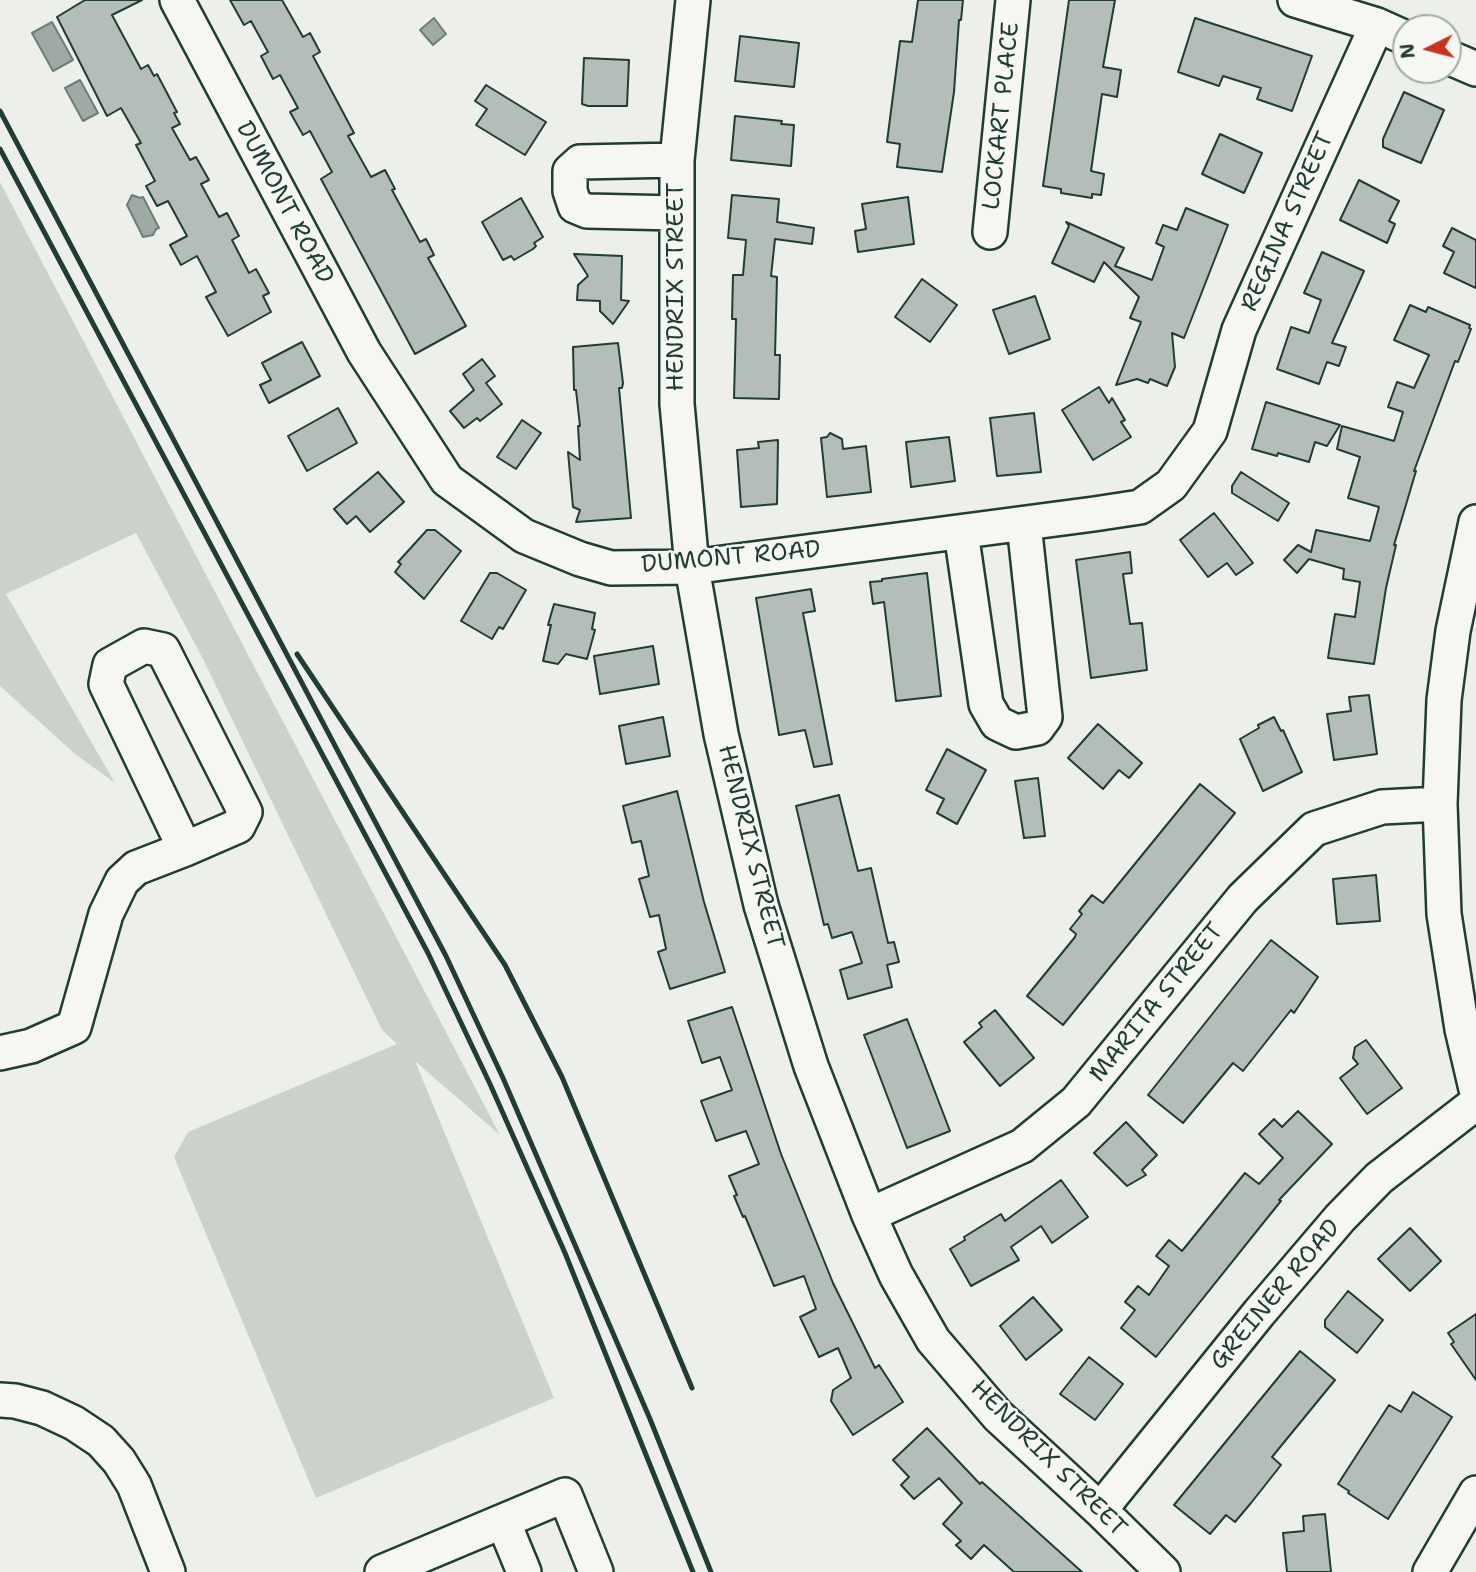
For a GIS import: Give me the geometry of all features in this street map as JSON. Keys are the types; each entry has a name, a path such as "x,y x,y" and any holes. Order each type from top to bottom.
{"street":[{"name":"DUMONT ROAD","path":"177,0 363,352 447,480 524,536 580,559 611,568 692,567 1140,507 1171,485 1210,431 1212,424"},
{"name":"HENDRIX STREET","path":"693,0 677,160 677,404 692,567 721,734 761,905 811,1066 869,1214 896,1275 933,1340 998,1416 1163,1572"},
{"name":"LOCKART PLACE","path":"990,232 1013,0"},
{"path":"1295,0 1391,32"},
{"name":"REGINA STREET","path":"1212,424 1239,330 1391,32"},
{"path":"677,160 580,162 570,171 570,191 575,206 587,211 677,213"},
{"path":"1476,522 1452,631 1444,700 1440,804 1444,914 1456,995 1476,1089"},
{"path":"961,532 986,704 997,723 1016,732 1037,728 1045,717 1024,523"},
{"path":"0,1028 16,1050 74,1027 106,914 122,881 136,869 185,849 238,826 245,813 163,650 144,646 110,665 106,684 185,849"},
{"name":"MARITA STREET","path":"869,1214 1022,1146 1076,1102 1242,898 1314,829 1382,807 1440,804"},
{"name":"GREINER ROAD","path":"1100,1510 1259,1313 1340,1218 1379,1178 1476,1103"},
{"path":"0,1400 42,1408 74,1423 101,1441 119,1461 134,1485 168,1572"},
{"path":"1430,1572 1476,1493"},
{"path":"382,1572 443,1560 503,1521 565,1494 596,1572"},
{"path":"503,1521 524,1572"}],"shaded area":[{"path":"434,18 446,34 433,45 420,30"},
{"path":"52,22 73,60 53,71 32,33"},
{"path":"80,80 98,113 83,121 65,88"},
{"path":"0,182 500,1135 415,1061 554,1398 316,1498 174,1157 188,1132 397,1044 382,1030 203,659 136,533 6,594 115,783 75,754 0,686"},
{"path":"132,195 143,197 159,228 153,235 143,237 127,205"}],"building":[{"path":"85,0 142,0 112,15 141,69 148,65 154,76 157,74 177,112 174,113 180,124 172,128 190,160 196,157 209,180 201,184 219,217 227,213 239,236 232,240 249,273 256,269 269,293 263,296 271,312 228,336 206,297 216,292 197,256 181,265 170,245 187,236 168,201 157,206 146,186 155,181 136,145 141,143 121,108 107,116 57,17"},
{"path":"230,0 282,0 303,37 310,33 320,52 313,56 354,133 348,136 371,177 385,170 395,189 392,190 420,242 426,239 434,255 428,258 466,326 415,354 321,179 332,172 310,131 303,135 290,112 298,108 280,75 273,79 261,56 268,52 251,21 244,25"},
{"path":"918,0 963,0 954,92 942,172 897,167 900,144 887,142 900,41 912,42"},
{"path":"1069,0 1115,0 1103,67 1121,70 1117,97 1102,94 1091,171 1104,174 1101,195 1092,194 1092,198 1061,193 1061,189 1043,186"},
{"path":"1195,18 1312,56 1292,111 1257,99 1261,88 1223,76 1219,86 1178,72"},
{"path":"740,36 799,43 794,87 735,81"},
{"path":"584,58 629,60 627,106 582,104"},
{"path":"486,85 546,122 525,155 476,125 487,109 475,101"},
{"path":"1404,92 1444,110 1421,163 1383,147 1383,139"},
{"path":"735,116 782,121 781,124 794,125 791,166 731,160"},
{"path":"1220,134 1262,153 1244,193 1202,174"},
{"path":"1359,180 1399,201 1389,221 1395,224 1387,243 1340,220"},
{"path":"732,195 779,199 777,222 814,228 812,244 775,239 771,276 777,277 775,355 780,355 779,399 734,398 736,319 732,319 733,275 743,275 746,240 728,238"},
{"path":"908,197 914,244 858,252 855,231 866,229 862,204"},
{"path":"521,198 543,237 534,243 536,246 533,249 514,260 511,256 503,260 482,222"},
{"path":"1186,208 1228,225 1184,338 1172,333 1175,367 1167,386 1150,379 1148,383 1137,379 1116,385 1141,322 1130,318 1139,297 1104,262 1094,282 1052,263 1069,226 1066,222 1124,248 1115,266 1152,280 1164,247 1156,243 1163,225 1177,230"},
{"path":"1452,228 1476,240 1476,288 1444,273 1454,252 1443,246"},
{"path":"1322,252 1364,271 1332,343 1346,347 1339,366 1327,362 1319,384 1277,369 1291,327 1309,333 1321,300 1304,293"},
{"path":"574,254 622,256 621,300 629,301 613,324 600,311 600,301 577,300 578,285 588,276"},
{"path":"922,279 957,305 930,342 895,317"},
{"path":"1035,296 1050,339 1009,354 993,310"},
{"path":"1410,305 1426,312 1428,307 1470,325 1471,329 1458,362 1455,361 1414,471 1394,545 1374,664 1328,658 1335,614 1355,617 1360,582 1343,579 1344,569 1309,559 1297,573 1284,560 1298,545 1311,552 1316,530 1370,541 1379,507 1348,498 1360,457 1337,449 1342,426 1394,441 1403,412 1388,407 1397,382 1414,388 1429,355 1394,340"},
{"path":"302,342 320,376 269,403 260,385 271,380 262,363"},
{"path":"618,343 623,383 622,388 619,388 631,518 576,522 580,510 573,507 568,452 580,460 580,426 574,390 573,347"},
{"path":"482,359 495,376 486,383 502,404 480,421 477,418 464,428 450,411 474,390 463,374"},
{"path":"1099,387 1109,403 1112,398 1125,420 1121,422 1131,437 1093,460 1062,410"},
{"path":"1266,402 1340,425 1327,446 1315,442 1309,462 1252,449"},
{"path":"338,408 357,443 307,471 288,436"},
{"path":"1034,413 1041,472 997,476 990,418"},
{"path":"522,420 541,433 516,469 497,457"},
{"path":"830,433 842,439 843,449 866,446 871,492 827,497 821,438"},
{"path":"949,437 955,481 911,487 906,442"},
{"path":"778,440 777,504 741,507 737,450 759,448 758,442"},
{"path":"378,472 404,502 370,532 356,516 347,524 334,509"},
{"path":"1241,472 1289,503 1278,521 1232,493 1232,486"},
{"path":"1214,513 1253,563 1236,575 1227,563 1208,577 1180,540"},
{"path":"427,530 435,530 461,551 424,599 395,572 401,564 398,562"},
{"path":"1130,552 1132,573 1123,574 1130,624 1142,623 1147,670 1091,678 1076,560"},
{"path":"490,573 497,573 526,590 503,629 499,627 492,639 461,621"},
{"path":"927,573 941,696 896,701 884,602 873,604 870,582"},
{"path":"811,589 815,611 803,613 832,764 814,767 805,730 779,735 756,598"},
{"path":"554,604 595,613 592,629 595,630 587,659 566,654 558,664 543,661"},
{"path":"653,646 659,684 600,694 594,656"},
{"path":"1369,695 1377,754 1334,760 1327,714 1351,711 1349,697"},
{"path":"663,717 670,756 626,764 619,726"},
{"path":"1274,717 1281,731 1283,730 1302,772 1263,791 1240,739"},
{"path":"1098,724 1142,763 1129,778 1119,770 1103,789 1068,758"},
{"path":"947,749 986,770 957,824 937,813 944,799 926,790"},
{"path":"1038,778 1045,836 1024,838 1015,781"},
{"path":"1200,784 1235,813 1063,1025 1027,996 1075,937 1076,934 1070,929 1082,914 1079,911 1092,895 1103,903"},
{"path":"677,791 704,902 725,972 670,989 658,952 666,949 659,915 650,917 639,879 649,876 641,841 632,843 623,806"},
{"path":"839,795 858,871 871,868 888,943 894,942 899,962 887,965 892,987 848,999 840,970 862,963 852,932 832,938 828,924 824,925 796,806"},
{"path":"1376,875 1380,921 1337,924 1333,879"},
{"path":"1271,940 1318,977 1294,1013 1291,1010 1243,1071 1233,1063 1183,1123 1148,1095"},
{"path":"732,1007 781,1154 833,1283 875,1368 879,1365 903,1402 853,1435 831,1401 833,1390 851,1378 838,1348 819,1357 800,1317 816,1309 804,1276 774,1286 734,1196 737,1195 729,1176 759,1164 746,1131 716,1141 701,1101 732,1090 720,1057 702,1063 688,1021"},
{"path":"995,1010 1034,1058 1000,1086 964,1042 982,1027 979,1023"},
{"path":"907,1019 950,1131 907,1148 864,1035"},
{"path":"1366,1040 1402,1088 1367,1114 1340,1078 1358,1064 1353,1058 1355,1047"},
{"path":"1298,1111 1332,1144 1279,1200 1281,1201 1156,1357 1121,1328 1135,1310 1125,1302 1138,1286 1149,1295 1169,1266 1156,1256 1169,1240 1182,1251 1245,1173 1259,1184 1283,1158 1259,1134 1274,1119 1282,1127"},
{"path":"1126,1122 1157,1155 1142,1170 1146,1175 1127,1186 1094,1153"},
{"path":"1061,1180 1088,1217 1052,1243 1041,1226 1011,1247 1019,1260 971,1286 950,1249 1001,1214 1005,1221"},
{"path":"1410,1228 1441,1261 1410,1291 1378,1259"},
{"path":"1348,1291 1383,1320 1357,1353 1325,1327 1325,1320"},
{"path":"1033,1297 1062,1330 1026,1360 1000,1326"},
{"path":"1476,1314 1476,1380 1451,1344 1454,1342 1448,1333"},
{"path":"1300,1351 1335,1380 1272,1457 1281,1465 1251,1503 1235,1522 1226,1515 1210,1534 1174,1505"},
{"path":"1089,1357 1123,1384 1095,1420 1060,1394"},
{"path":"1413,1392 1452,1417 1388,1519 1338,1484 1389,1405 1401,1412"},
{"path":"927,1428 980,1484 982,1482 1082,1572 1014,1572 984,1545 971,1559 956,1545 961,1541 943,1524 962,1503 939,1478 914,1499 901,1485 909,1477 893,1460"},
{"path":"1325,1514 1331,1572 1287,1572 1283,1533 1304,1531 1303,1516"}],"railway":[{"path":"0,111 446,956 503,1078 650,1419 711,1572"},
{"path":"0,149 428,953 565,1253 693,1572"},
{"path":"297,654 505,965 562,1077 692,1388"}]}
